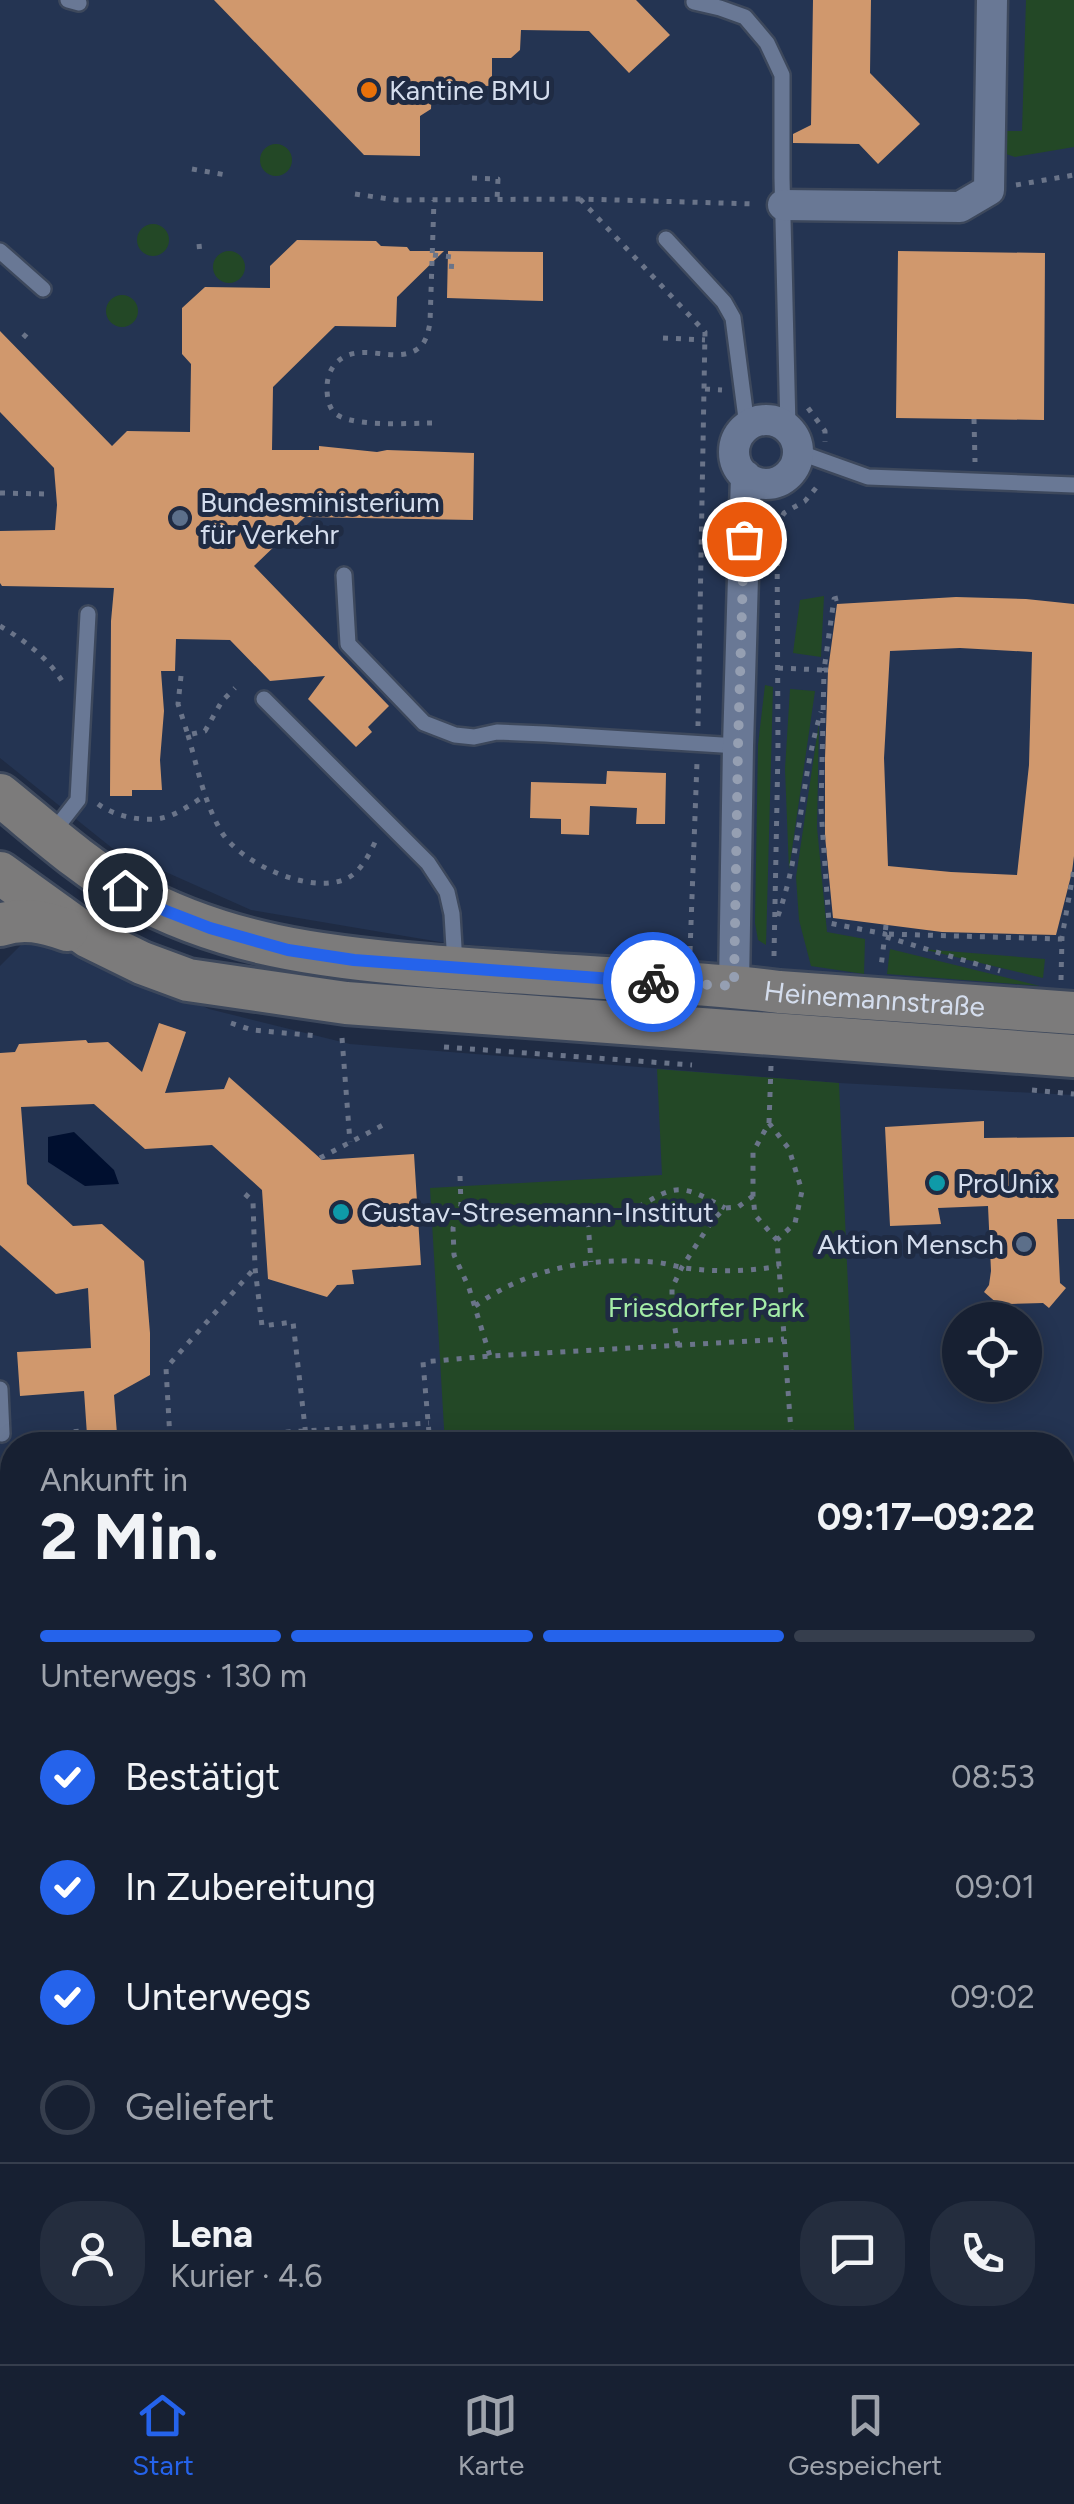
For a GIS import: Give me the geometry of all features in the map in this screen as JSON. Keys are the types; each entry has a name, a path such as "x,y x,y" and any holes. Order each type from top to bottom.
{"main road":[{"name":"Heinemannstraße","path":"0,795 125,890 210,928 288,950 354,960 1074,1013"},
{"path":"0,874 44,830"},
{"path":"0,874 48,870 142,923 198,944 288,950"},
{"name":"Heinemannstraße","path":"0,874 89,937 188,980 346,1003 1074,1056"},
{"path":"0,925 14,920 40,920 89,937"},
{"path":"733,1031 734,986"}],"street":[{"path":"782,205 960,207 989,190 992,0"},
{"path":"768,420 804,448 792,471 765,484 746,476 734,455 737,439 747,426 768,420"},
{"path":"734,986 746,476"}],"lane":[{"path":"694,2 744,17 767,43 782,75 782,205 804,448 868,477 1074,485"},
{"path":"666,240 724,302 733,318 747,426"},
{"path":"0,251 43,289"},
{"path":"344,574 348,644 424,722 444,732 738,746"},
{"path":"44,830 78,800 88,614"},
{"path":"264,699 428,863 447,892 455,968"},
{"path":"0,1388 2,1432"}],"path":[{"path":"192,169 226,175"},
{"path":"989,190 1074,174"},
{"path":"472,178 498,179 498,200"},
{"path":"356,194 396,200 580,199 782,205"},
{"path":"580,199 705,332 690,954 680,956"},
{"path":"432,423 348,421 333,412 327,381 332,367 346,356 363,352 403,353 418,349 427,338 434,200"},
{"path":"198,244 200,254"},
{"path":"432,255 452,258 452,275"},
{"path":"23,334 32,342"},
{"path":"663,338 705,340"},
{"path":"974,419 975,480"},
{"path":"774,958 777,526 784,513 805,501 821,483 804,448"},
{"path":"0,492 45,494"},
{"path":"838,598 834,599 823,705 821,808 829,924 1011,973"},
{"path":"0,626 28,643 56,671 82,713"},
{"path":"778,668 826,670"},
{"path":"181,676 178,704 206,795 220,830 242,855 304,882 328,884 350,877 365,862 377,839 380,815"},
{"path":"188,734 205,730 222,700 235,688"},
{"path":"776,921 790,882 813,738 823,705"},
{"path":"79,779 95,803 108,812 130,817 162,818 206,795"},
{"path":"1060,960 1074,872"},
{"path":"881,965 886,926"},
{"path":"885,936 1062,939"},
{"path":"342,1038 350,1142"},
{"path":"770,1069 769,1122 753,1152 755,1215 777,1240 791,1432"},
{"path":"769,1122 789,1149 802,1191 795,1223 777,1240"},
{"path":"320,1158 388,1123"},
{"path":"460,1176 460,1205 453,1228 454,1255 476,1306 490,1356"},
{"path":"460,1205 478,1203 534,1220 560,1223 611,1218 677,1189 694,1192 725,1208 738,1206 754,1196"},
{"path":"244,1194 253,1201 262,1326 293,1322 305,1430"},
{"path":"678,1347 672,1288 712,1221 725,1208"},
{"path":"588,1222 591,1262"},
{"path":"476,1306 528,1277 591,1262 658,1262 682,1268 748,1272 779,1266"},
{"path":"170,1432 166,1368 255,1268"},
{"path":"429,1432 423,1362 784,1339"},
{"path":"275,1432 429,1422"}],"shaded area":[{"path":"0,0 1074,0 1074,995 446,943 251,910 112,848 0,758"},
{"path":"22,944 82,948 209,1009 350,1044 839,1083 1074,1095 1074,1432 0,1432 0,966"},
{"path":"74,1132 114,1170 119,1184 85,1186 48,1162 48,1137"}],"green space":[{"path":"1026,0 1074,0 1074,147 1015,157 1003,153 1003,131 1022,131"},
{"path":"276,144 287,149 292,160 287,171 276,176 265,171 260,160 265,149"},
{"path":"153,224 164,229 169,240 164,251 153,256 142,251 137,240 142,229"},
{"path":"229,251 240,256 245,267 240,278 229,283 218,278 213,267 218,256"},
{"path":"122,295 133,300 138,311 133,322 122,327 111,322 106,311 111,300"},
{"path":"824,596 821,657 793,653 800,600"},
{"path":"765,685 773,687 766,945 758,940 755,923 758,745"},
{"path":"790,689 815,691 789,870 785,769"},
{"path":"819,722 817,827 827,932 865,939 864,974 811,966 799,920 796,877"},
{"path":"890,949 1040,986 887,974"},
{"path":"922,949 1045,959 1043,978"},
{"name":"Friesdorfer Park","path":"657,1069 839,1083 854,1432 444,1432 430,1188 662,1175"}],"building":[{"path":"214,0 636,0 670,35 629,73 589,31 521,30 520,50 511,58 492,58 492,86 432,85 431,109 420,116 420,156 364,155"},
{"path":"813,0 871,0 870,73 920,124 878,164 859,144 793,143 793,134 811,125"},
{"name":"Bundesministerium für Verkehr","path":"297,240 376,241 381,246 407,247 410,251 444,251 397,297 396,327 335,326 273,387 272,450 319,450 319,446 377,452 474,453 473,520 305,517 254,566 389,706 368,727 372,732 356,747 308,699 325,676 270,681 230,640 176,639 175,671 161,671 162,790 132,790 132,796 110,796 114,588 0,583 0,531 55,530 57,505 54,468 0,412 0,331 112,446 127,431 190,432 191,364 182,354 182,308 205,287 270,288 270,266"},
{"path":"448,251 543,252 543,301 447,298"},
{"path":"898,251 1045,253 1044,420 896,418"},
{"path":"956,597 1074,604 1074,856 1056,935 942,932 833,918 825,836 825,758 828,670 837,604","holes":["960,648 1032,652 1029,765 1017,875 888,866 884,758 890,651"]},
{"path":"607,771 666,773 665,824 636,824 637,808 590,806 589,835 561,834 561,819 530,818 531,782 606,784"},
{"name":"Gustav-Stresemann-Institut","path":"159,1023 186,1032 165,1093 224,1089 229,1077 322,1160 414,1154 421,1265 352,1270 354,1284 337,1285 327,1297 268,1279 262,1190 212,1145 145,1149 94,1104 21,1107 27,1184 73,1226 102,1224 144,1261 150,1375 114,1395 117,1432 87,1432 84,1391 20,1396 17,1352 91,1348 88,1288 56,1294 0,1245 0,1053 15,1052 19,1044 108,1042 142,1072"},
{"path":"984,1121 984,1138 1074,1137 1074,1219 1057,1219 1060,1283 1066,1288 1049,1308 1042,1302 996,1302 984,1292 991,1271 988,1206 938,1208 941,1224 890,1226 885,1127"}],"way so far":[{"path":"653,982 734,986 744,539"}],"place":[{"name":"Kantine BMU","path":"369,90"},
{"name":"Bundesministerium für Verkehr","path":"180,518"},
{"name":"ProUnix","path":"937,1183"},
{"name":"Gustav-Stresemann-Institut","path":"341,1212"},
{"name":"Aktion Mensch","path":"1024,1244"}],"route":[{"path":"125,890 210,928 288,950 354,960 653,982"}]}
